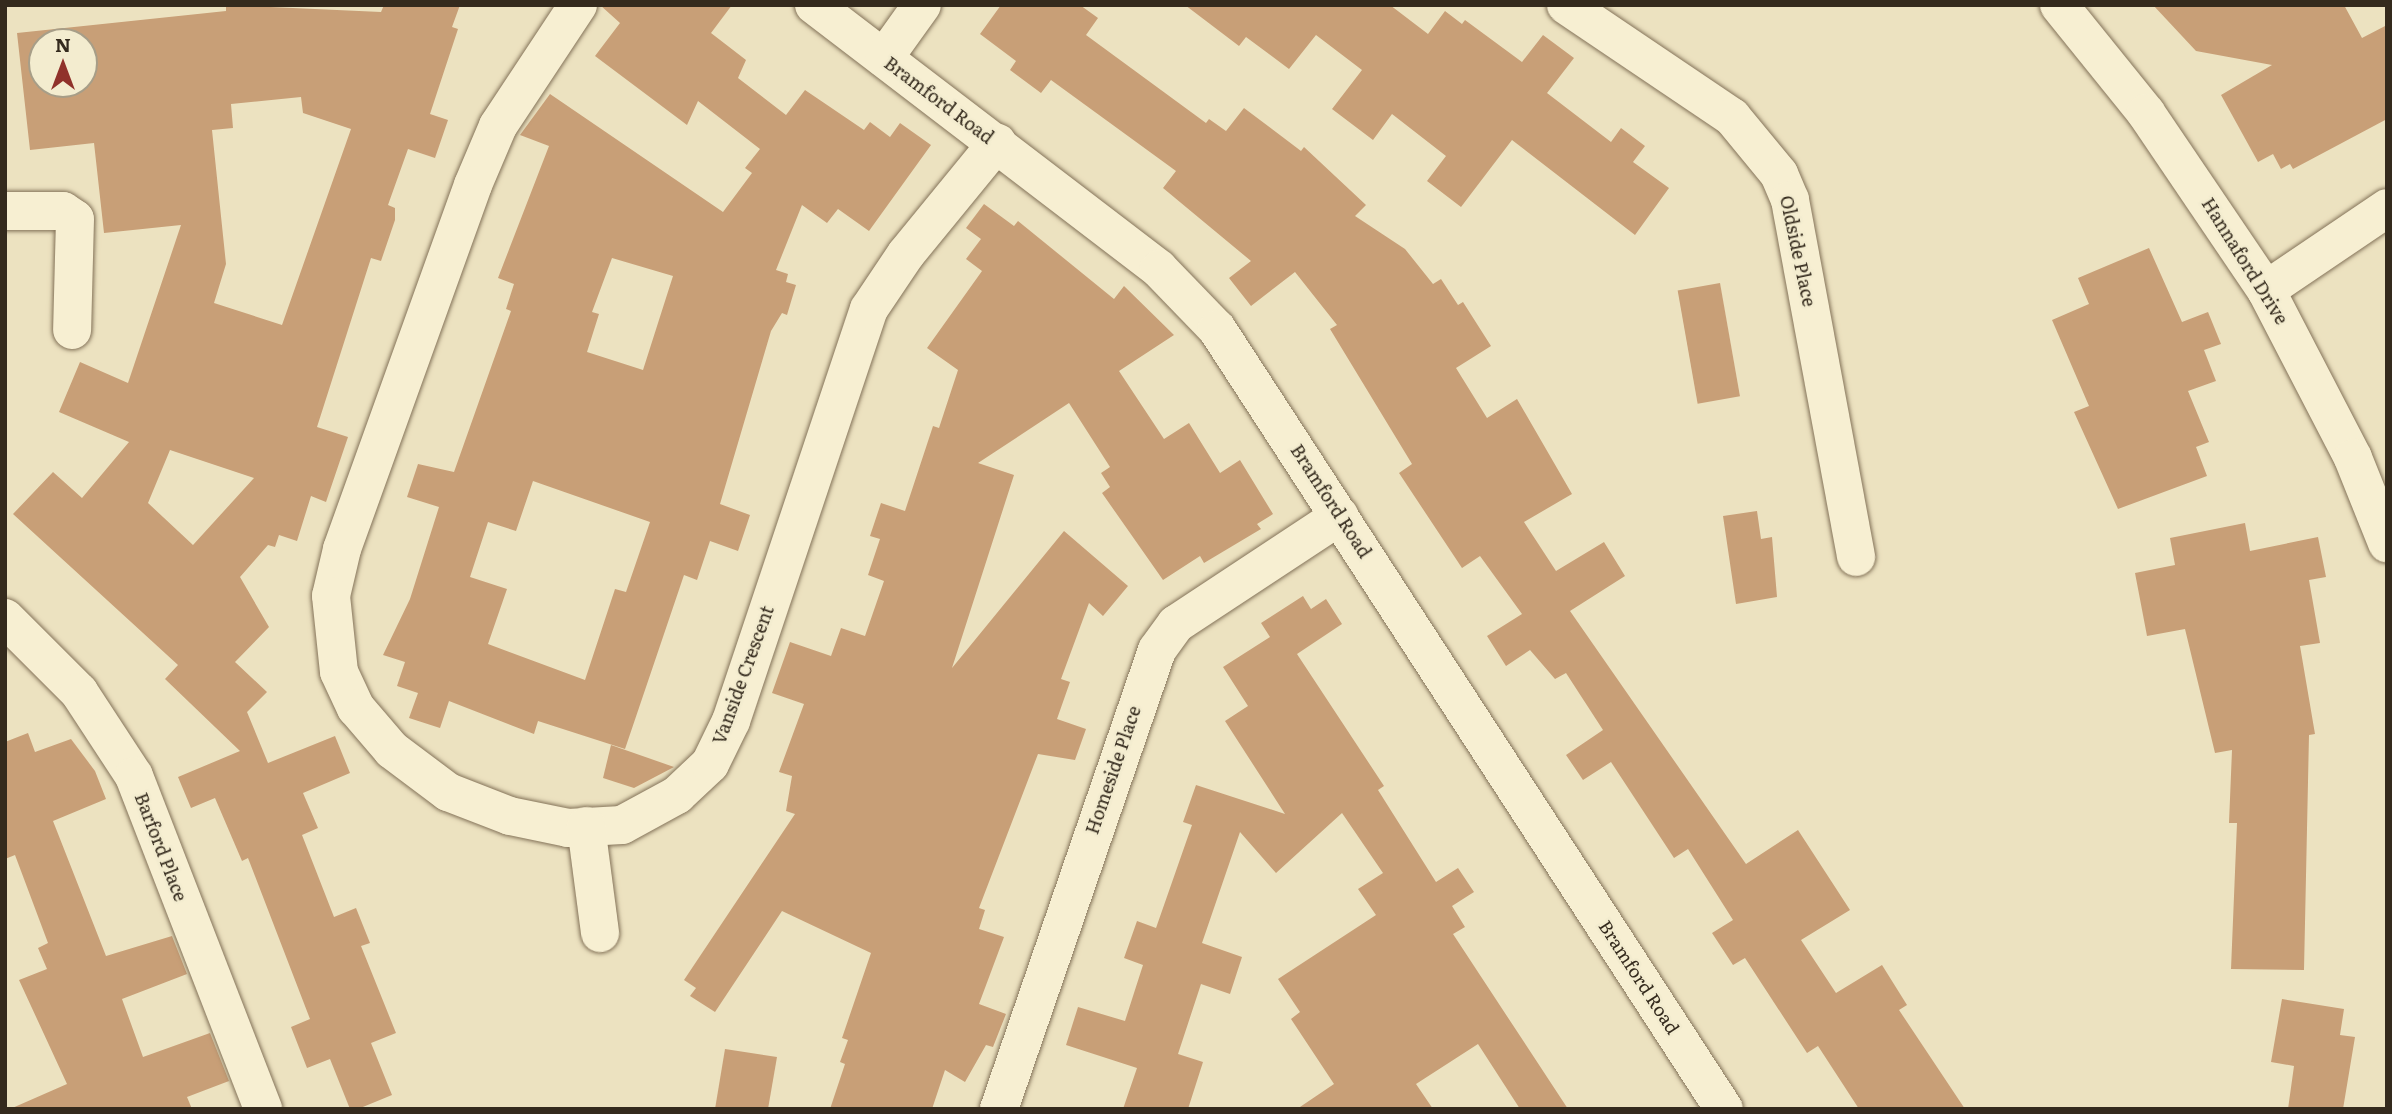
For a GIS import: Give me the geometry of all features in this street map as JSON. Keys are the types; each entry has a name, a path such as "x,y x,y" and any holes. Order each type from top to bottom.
{"street":[{"name":"Vanside Crescent","path":"579,5 498,125 472,184 342,549 331,596 339,672 356,708 392,750 461,796 510,816 586,827 622,825 677,795 710,764 731,720 869,309 906,254 997,143"},
{"name":"Bramford Road","path":"814,5 1159,269 1217,328 1724,1109"},
{"path":"884,58 922,5"},
{"name":"Oldside Place","path":"1566,5 1732,117 1779,174 1790,200 1856,557"},
{"name":"Hannaford Drive","path":"2059,5 2146,113 2266,290 2353,458 2387,543"},
{"path":"2266,290 2387,208"},
{"path":"5,211 63,211 75,219 72,330"},
{"name":"Homeside Place","path":"999,1109 1157,650 1176,624 1340,516"},
{"name":"Barford Place","path":"5,618 79,692 134,776 263,1109"},
{"path":"586,827 600,933"}],"building":[{"path":"226,5 381,12 384,5 460,5 452,27 458,29 430,114 448,120 435,158 408,149 388,205 395,208 395,220 381,261 371,258 317,427 348,437 326,502 311,496 297,541 279,535 275,547 268,545 240,577 269,627 235,662 267,692 247,712 268,763 335,736 350,773 303,793 318,828 302,835 334,917 356,908 370,943 361,946 396,1033 371,1043 392,1095 358,1109 350,1109 330,1059 307,1068 291,1027 310,1019 248,858 242,861 215,798 191,808 178,777 240,751 165,679 178,665 13,514 53,472 82,498 129,442 59,412 80,362 128,383 181,225 104,233 94,143 30,150 17,33 28,32 28,98 98,98 98,28 64,28 226,11","holes":["301,97 303,113 351,129 282,325 214,303 226,264 212,130 233,128 231,104","170,450 254,478 193,545 148,503"]},
{"path":"600,5 732,5 711,33 746,60 738,78 786,115 805,90 864,130 870,122 890,137 900,123 931,145 869,231 838,209 827,223 802,205 776,270 788,274 786,282 796,285 787,315 782,313 771,331 720,504 750,515 738,551 710,541 697,580 684,575 625,749 538,721 534,734 449,701 440,728 409,718 418,693 397,686 405,662 383,655 410,599 439,507 407,497 418,464 454,472 511,311 506,309 514,284 498,278 549,146 520,135 550,94 723,212 752,173 745,168 760,149 698,101 687,125 595,56 620,23","holes":["612,258 673,276 643,370 587,352 599,314 592,312","533,481 650,522 626,592 615,589 585,680 488,644 507,589 470,577 488,522 516,531"]},
{"path":"1001,5 1080,5 1098,18 1086,35 1206,123 1209,119 1226,131 1244,108 1301,151 1304,147 1366,205 1355,216 1405,249 1433,284 1441,279 1458,305 1463,302 1491,346 1456,368 1487,418 1517,399 1572,494 1524,522 1556,571 1604,542 1625,576 1570,611 1746,864 1798,830 1850,910 1801,940 1836,993 1882,965 1907,1005 1899,1010 1965,1109 1859,1109 1818,1046 1807,1053 1745,958 1733,965 1712,933 1733,920 1688,849 1674,858 1611,762 1583,780 1566,755 1603,730 1566,673 1555,679 1530,650 1506,666 1487,636 1522,614 1480,556 1462,568 1399,473 1412,464 1330,329 1337,325 1295,272 1251,306 1229,278 1251,261 1163,188 1176,171 1051,80 1041,93 1010,70 1016,61 980,34"},
{"path":"1185,5 1390,5 1428,34 1445,11 1462,24 1465,20 1522,62 1543,35 1574,58 1547,93 1611,142 1621,128 1645,146 1633,162 1669,188 1635,235 1512,140 1461,207 1427,181 1446,156 1392,114 1373,140 1332,109 1362,70 1316,35 1289,69 1246,37 1239,46"},
{"path":"2153,5 2344,5 2362,38 2387,25 2387,119 2293,169 2290,164 2281,169 2273,154 2258,162 2221,95 2272,65 2196,51"},
{"path":"984,204 1014,226 1018,221 1114,299 1124,286 1174,335 1119,371 1164,439 1189,423 1220,473 1240,460 1273,514 1257,524 1261,529 1204,563 1200,556 1163,580 1102,493 1110,487 1101,473 1110,467 1069,403 978,463 1014,475 952,668 1064,531 1128,586 1103,616 1089,603 1061,679 1070,682 1057,719 1086,729 1075,760 1038,754 979,908 985,910 979,929 1004,937 979,1004 1006,1014 993,1047 986,1045 965,1082 945,1070 932,1109 830,1109 845,1064 840,1062 848,1040 842,1038 871,953 782,911 715,1012 690,996 696,988 684,980 795,814 786,811 792,776 779,772 804,704 772,693 790,642 831,656 841,628 865,636 884,581 868,575 880,539 870,536 881,503 905,511 933,426 939,428 958,370 927,348 982,271 966,259 981,239 966,228"},
{"path":"2149,248 2182,322 2208,312 2221,344 2204,350 2216,381 2188,391 2209,442 2196,447 2207,476 2118,509 2074,412 2089,406 2052,320 2089,304 2078,278"},
{"path":"1720,283 1740,396 1698,404 1678,290"},
{"path":"1757,511 1761,539 1772,537 1777,597 1736,604 1723,516"},
{"path":"2245,523 2250,551 2318,537 2326,577 2309,580 2320,643 2300,646 2315,734 2309,735 2304,970 2231,969 2237,823 2229,823 2232,750 2215,753 2185,629 2147,636 2135,573 2175,565 2170,538"},
{"path":"1303,596 1311,609 1326,599 1342,624 1297,654 1384,786 1378,790 1436,882 1458,868 1474,892 1452,906 1465,927 1453,934 1568,1109 1520,1109 1478,1044 1416,1084 1433,1109 1297,1109 1334,1084 1291,1019 1300,1012 1278,979 1376,915 1358,889 1383,873 1342,813 1276,873 1240,832 1202,943 1242,957 1230,994 1201,984 1178,1054 1203,1062 1188,1109 1123,1109 1137,1068 1066,1045 1078,1007 1125,1021 1143,965 1124,958 1137,921 1156,928 1192,825 1183,822 1196,785 1285,814 1225,721 1248,706 1223,667 1270,637 1261,623"},
{"path":"28,733 35,752 71,739 95,771 106,799 53,821 106,956 172,936 187,974 122,999 143,1057 210,1033 229,1081 187,1097 192,1109 10,1109 67,1084 19,980 47,969 38,948 48,943 15,855 5,859 5,742"},
{"path":"611,745 674,767 634,788 603,778"},
{"path":"2282,999 2344,1009 2340,1035 2355,1037 2343,1109 2288,1109 2294,1066 2271,1062"},
{"path":"725,1049 777,1057 768,1109 715,1109"}]}
